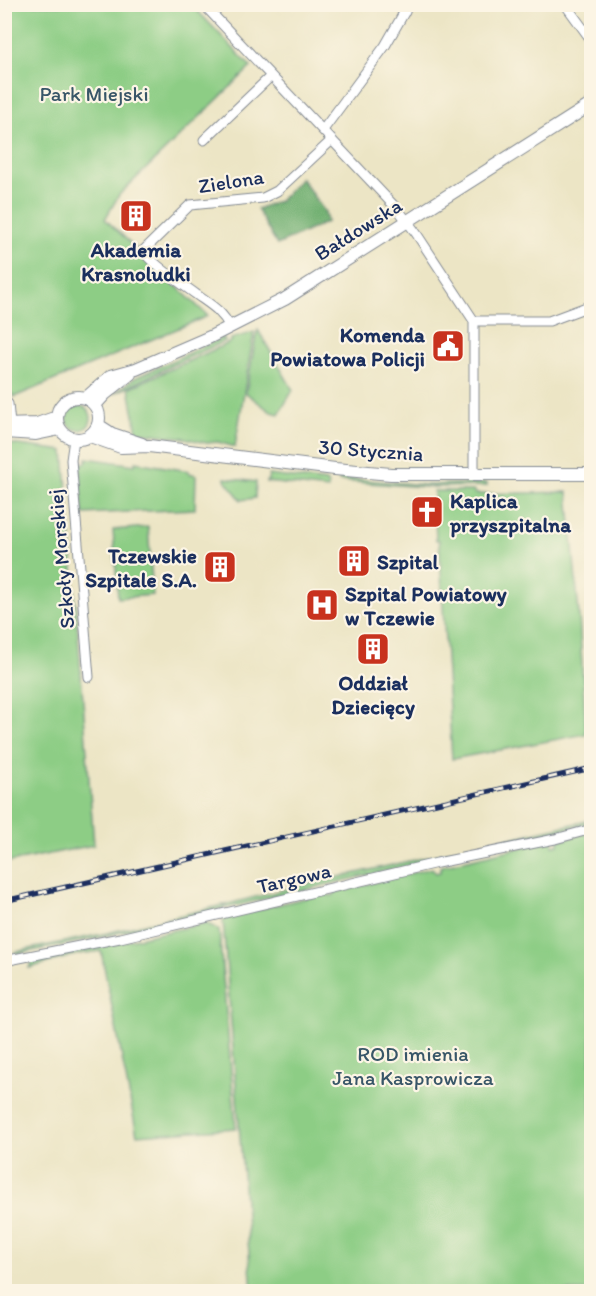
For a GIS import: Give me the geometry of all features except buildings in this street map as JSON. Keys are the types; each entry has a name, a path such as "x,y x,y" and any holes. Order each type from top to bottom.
{"street":[{"path":"202,4 323,130 407,222 474,321 474,474"},
{"path":"323,130 385,46 407,8 395,4"},
{"path":"565,4 591,41"},
{"path":"204,140 270,76"},
{"name":"Bałdowska","path":"91,402 111,376 136,369 230,327 285,298 591,104"},
{"name":"Zielona","path":"230,327 224,316 214,307 155,263 143,251 190,205 263,198 278,192 332,140"},
{"path":"474,321 549,321 591,305"},
{"path":"73,397 91,402 99,411 100,419 94,430 85,438 74,439 64,434 58,423 62,405 73,397"},
{"path":"4,399 8,404 6,427 58,423"},
{"name":"30 Stycznia","path":"94,430 121,447 149,446 391,474 591,474"},
{"name":"Szkoły Morskiej","path":"74,439 71,460 88,677"},
{"name":"Targowa","path":"4,962 120,938 591,829"}],"green space":[{"name":"Park Miejski","path":"4,5 192,5 251,67 119,195 105,219 208,316 14,397 4,384"},
{"path":"301,178 325,212 327,222 277,245 257,209 279,201"},
{"path":"258,330 293,390 279,414 271,412 246,393"},
{"path":"254,332 235,447 218,442 206,443 137,432 129,388 231,342 231,339"},
{"path":"223,337 225,341 113,394 135,378"},
{"path":"79,406 87,410 91,418 87,426 79,430 71,426 67,418 71,410"},
{"path":"4,443 64,451 94,845 5,863"},
{"path":"87,458 135,465 135,462 189,471 196,475 195,509 83,514 80,463 86,463"},
{"path":"269,475 327,482 328,489 267,482"},
{"path":"225,478 256,482 255,498 241,500"},
{"path":"340,478 426,485 487,483 487,486 426,487 339,481"},
{"path":"434,491 474,491 475,494 568,492 579,615 586,734 452,759"},
{"path":"148,527 153,595 118,598 113,530"},
{"path":"591,820 591,823 226,908 224,905 295,887"},
{"name":"ROD imienia Jana Kasprowicza","path":"591,832 591,1291 252,1291 223,920 229,916 327,893 330,896 335,892 432,868 436,873 440,872 442,866 553,840 553,845 559,844 559,840"},
{"path":"223,905 224,908 92,939 17,954 15,952 107,933"},
{"path":"206,923 219,930 236,1128 137,1135 101,951 79,954 29,968 34,961"}],"railway":[{"path":"4,901 592,768"}],"place":[{"name":"Akademia Krasnoludki","path":"136,216"},
{"name":"Komenda Powiatowa Policji","path":"448,346"},
{"name":"Kaplica przyszpitalna","path":"427,512"},
{"name":"Szpital","path":"354,561"},
{"name":"Tczewskie Szpitale S.A.","path":"220,567"},
{"name":"Szpital Powiatowy w Tczewie","path":"322,605"},
{"name":"Oddział Dziecięcy","path":"373,649"}]}
